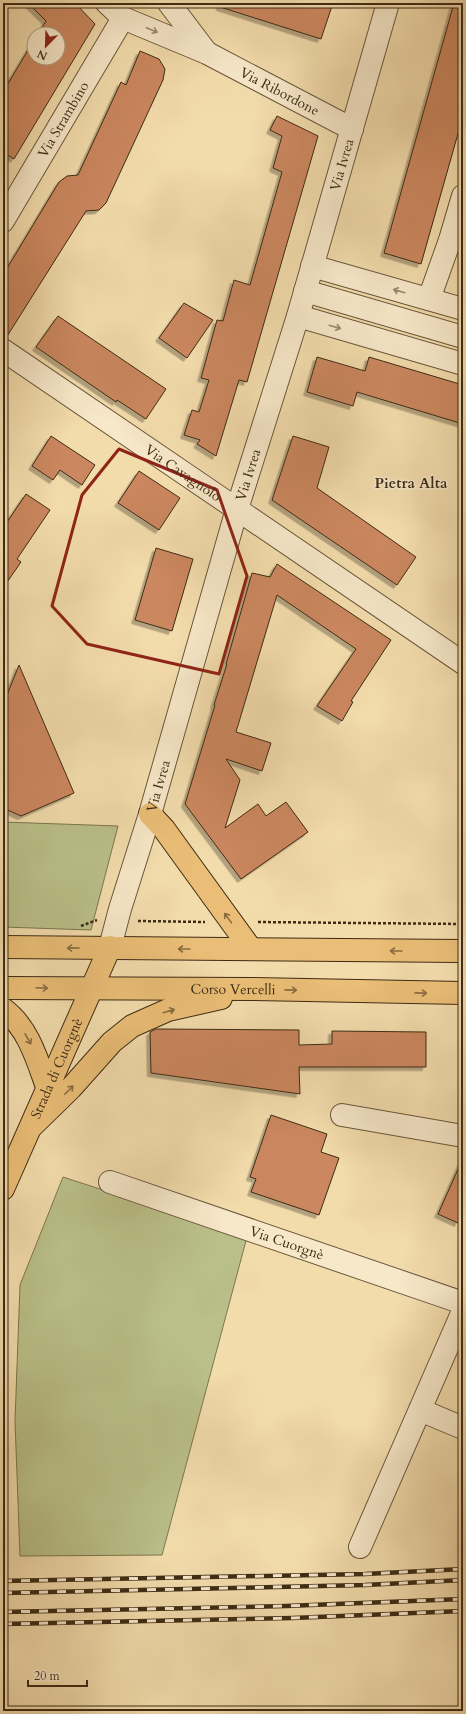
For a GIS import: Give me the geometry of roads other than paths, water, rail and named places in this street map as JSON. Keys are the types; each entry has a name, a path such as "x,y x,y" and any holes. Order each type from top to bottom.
{"main road":[{"path":"150,814 164,828 251,950"},
{"path":"3,947 463,951"},
{"name":"Strada di Cuorgnè","path":"3,1189 110,947"},
{"name":"Corso Vercelli","path":"3,988 252,989 463,993"},
{"path":"31,1126 71,1088 112,1042 132,1026 168,1010 252,989"},
{"path":"3,1009 14,1019 28,1037 47,1087"}],"street":[{"name":"Via Ribordone","path":"107,3 123,18 207,53 352,129"},
{"name":"Via Ribordone","path":"169,3 207,53"},
{"name":"Via Ivrea","path":"110,947 122,902 150,814 237,509 298,316 388,3"},
{"name":"Via Strambino","path":"3,221 123,18"},
{"path":"429,299 457,241 463,196"},
{"path":"312,266 463,309"},
{"path":"305,291 463,337"},
{"path":"298,316 463,364"},
{"name":"Via Cavagnolo","path":"3,350 463,662"},
{"path":"342,1115 463,1136"},
{"name":"Via Cuorgnè","path":"110,1182 463,1303"},
{"path":"360,1547 463,1311"},
{"path":"420,1410 463,1428"}],"railway":[{"path":"3,1581 365,1574 463,1569"},
{"path":"3,1593 365,1585 463,1580"},
{"path":"3,1612 286,1606 463,1599"},
{"path":"3,1624 293,1618 463,1611"}],"district":[{"name":"Pietra Alta","path":"411,483"}]}
